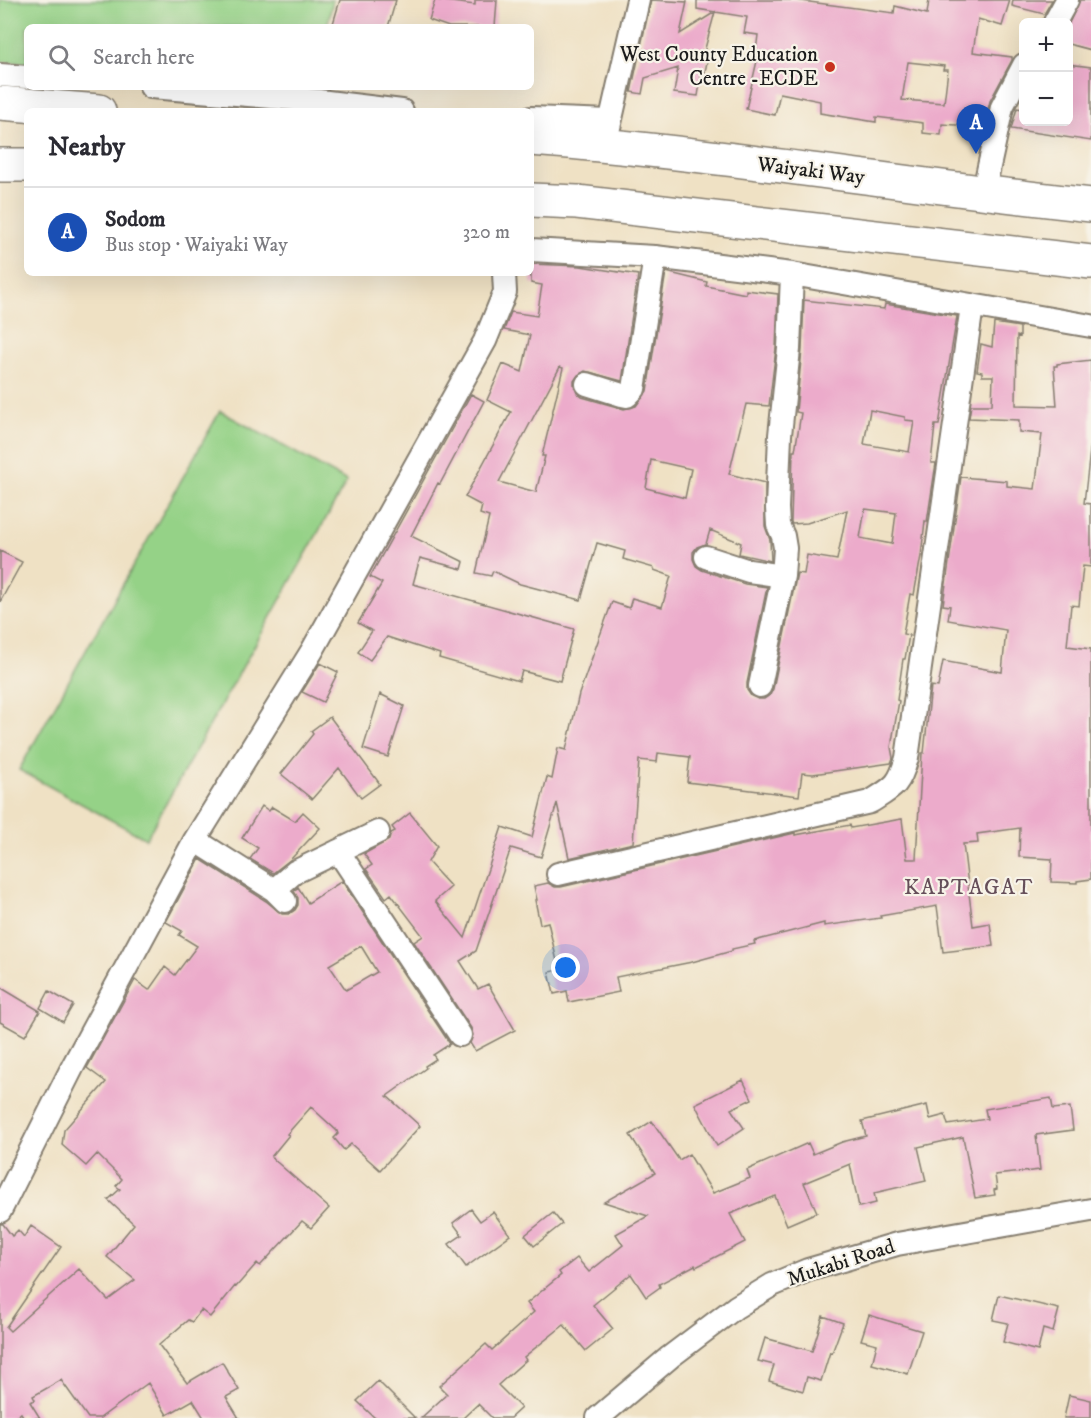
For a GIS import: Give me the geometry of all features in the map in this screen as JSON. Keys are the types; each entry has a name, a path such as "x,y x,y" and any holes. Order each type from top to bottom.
{"highway":[{"path":"0,103 62,108"},
{"name":"Waiyaki Way","path":"534,139 607,133 983,194 1091,205"},
{"path":"0,165 24,165"},
{"path":"534,200 577,202 1091,262"}],"street":[{"path":"534,119 607,133 638,0"},
{"path":"1057,18 1067,0"},
{"path":"983,194 1002,107 1020,72"},
{"path":"0,75 24,77"},
{"path":"187,90 377,108"},
{"path":"534,250 655,257 792,274 1091,326"},
{"path":"587,384 627,396 634,389 655,257"},
{"path":"760,686 783,576 785,548 778,525 777,508 781,423 789,349 792,274"},
{"path":"0,1211 73,1066 195,840 312,651 485,341 505,291 504,276"},
{"path":"558,874 870,802 889,791 901,778 907,758 972,306"},
{"path":"706,557 748,571 783,576"},
{"path":"195,840 279,896 295,872 378,832"},
{"path":"338,850 460,1035"},
{"name":"Mukabi Road","path":"598,1418 670,1357 736,1307 772,1285 807,1270 897,1244 1091,1210"}],"green space":[{"path":"0,0 333,0 328,24 24,24 24,63 0,62"},
{"path":"220,411 347,481 146,839 19,770"}],"building":[{"path":"340,0 396,0 389,24 333,24"},
{"path":"435,0 475,5 475,0 497,0 495,24 440,24 429,20"},
{"path":"651,0 687,2 680,34 715,12 703,56 708,57 705,72 702,71 698,96 674,93 678,68 645,78 642,94 631,92"},
{"path":"697,0 794,0 894,13 895,6 927,14 929,0 1010,0 1002,26 978,19 973,52 1012,57 1012,60 990,101 984,127 942,124 941,135 923,133 923,123 876,117 876,122 820,113 820,101 780,93 775,115 746,109 759,52 756,51 758,35 744,33 747,17 697,9","holes":["908,62 944,66 943,70 948,70 944,103 902,100"]},
{"path":"1013,0 1052,0 1044,14 1012,6"},
{"path":"1080,0 1091,0 1091,50 1073,45 1071,18"},
{"path":"1073,65 1091,67 1091,141 1011,129 1017,108 1019,108 1019,126 1073,126"},
{"path":"534,264 580,266 638,275 622,381 585,371 574,381 577,393 582,397 624,409 636,406 647,391 666,272 707,282 706,286 746,294 746,290 778,294 776,348 769,406 746,404 729,474 765,483 765,526 770,540 771,561 739,554 741,543 710,530 706,544 697,547 693,552 696,566 702,570 745,584 767,587 747,683 747,690 751,696 758,699 764,699 770,695 773,689 797,573 804,574 807,555 837,560 847,510 807,523 792,524 791,522 793,451 795,451 801,413 796,412 804,300 884,309 885,304 957,316 939,425 935,425 931,463 936,463 927,522 925,521 914,595 910,594 903,634 909,635 897,700 899,701 891,747 893,758 891,763 813,774 802,773 799,796 687,782 690,757 658,753 657,762 639,760 633,843 569,858 557,803 541,857 511,848 476,951 460,961 478,989 488,984 515,1030 475,1051 470,1043 473,1035 471,1028 414,942 423,936 391,894 386,898 366,869 372,865 364,854 389,840 391,833 395,831 392,827 410,813 437,846 428,862 451,887 435,901 465,938 502,827 532,837 547,777 552,779 558,748 566,750 579,694 612,602 629,608 632,598 662,607 671,576 654,570 654,568 623,559 625,551 597,543 581,600 520,584 493,571 491,576 476,573 489,517 480,514 482,506 465,497 511,412 487,400 503,364 522,372 530,335 504,330 511,312 537,316 542,285 531,283 531,276 534,276","holes":["560,367 563,368 536,492 499,482","870,410 914,421 909,452 864,444","651,460 691,469 685,498 646,488","865,509 896,513 892,544 860,538"]},
{"path":"994,323 1020,327 1020,337 1017,336 1016,405 1057,406 1054,366 1091,360 1091,442 1084,503 1091,504 1091,567 1083,566 1079,606 1071,605 1067,646 1091,649 1091,879 1077,881 1077,883 1051,882 1052,859 1019,857 1020,828 977,834 978,843 963,844 973,926 990,923 993,946 943,952 937,906 880,916 881,918 824,926 824,923 754,941 755,944 692,962 616,977 619,992 569,1002 567,991 554,994 549,972 559,970 548,922 540,924 534,886 548,883 561,887 795,833 795,835 850,825 851,828 902,819 907,859 916,859 922,753 924,753 931,686 938,687 943,661 1002,672 1006,630 948,620 950,606 943,605 961,477 1007,481 1007,486 1035,489 1042,434 1019,432 1019,420 969,418 971,405 992,405 993,376 982,376 982,372 977,371 981,344 992,347"},
{"path":"471,394 484,401 411,536 464,562 462,569 420,558 413,584 574,629 560,681 522,671 519,681 439,658 440,654 387,637 370,660 358,652 372,631 358,623 382,583 370,577"},
{"path":"0,551 22,562 0,602"},
{"path":"320,663 338,672 323,702 302,692"},
{"path":"380,694 404,706 388,757 363,749"},
{"path":"330,717 380,784 361,798 339,768 312,799 281,774 313,734 311,731"},
{"path":"262,806 269,811 272,807 295,821 303,812 320,828 291,859 273,873 250,859 258,848 242,838"},
{"path":"200,859 266,901 282,914 289,914 298,905 298,898 294,891 298,887 308,903 342,881 450,1044 433,1055 436,1059 425,1066 426,1068 387,1096 420,1126 380,1170 351,1144 344,1150 334,1138 338,1134 337,1131 311,1107 287,1134 289,1135 271,1157 329,1208 311,1228 302,1221 260,1266 257,1263 210,1317 201,1310 192,1322 188,1320 159,1345 187,1383 222,1362 239,1390 226,1397 239,1418 204,1418 193,1400 167,1415 148,1383 100,1418 88,1418 61,1380 33,1396 35,1400 30,1402 40,1418 24,1418 21,1413 15,1418 0,1418 0,1224 3,1224 12,1236 18,1230 24,1237 31,1226 61,1247 6,1327 10,1331 79,1269 108,1300 135,1280 107,1257 134,1224 108,1200 120,1189 116,1186 122,1179 97,1154 86,1166 62,1145 64,1130 106,1082 87,1068 135,980 149,990 165,967 175,975 197,946 179,935 182,931 166,922","holes":["361,946 377,972 346,990 329,965"]},
{"path":"0,987 40,1011 25,1036 0,1022"},
{"path":"49,991 73,1005 63,1022 40,1008"},
{"path":"743,1080 752,1099 731,1109 744,1128 717,1146 695,1104"},
{"path":"1051,1098 1053,1109 1070,1107 1073,1130 1036,1135 1040,1170 995,1175 997,1189 994,1190 995,1195 975,1198 963,1137 918,1147 926,1181 874,1193 876,1203 859,1207 850,1164 804,1183 817,1212 787,1225 775,1196 730,1214 745,1242 659,1284 660,1287 646,1297 631,1274 593,1305 613,1329 586,1351 564,1325 524,1357 526,1360 498,1385 521,1408 510,1418 492,1418 478,1404 463,1418 421,1418 447,1394 439,1386 486,1344 492,1350 534,1312 527,1303 561,1275 559,1272 577,1258 589,1272 623,1245 616,1234 648,1216 604,1202 655,1173 630,1135 652,1121 679,1160 689,1154 713,1193 750,1178 747,1170 808,1143 813,1154 842,1142 866,1136 862,1121 927,1105 930,1119 945,1115 948,1125 987,1119 985,1109"},
{"path":"471,1209 480,1221 493,1212 510,1235 466,1267 449,1244 462,1235 453,1223"},
{"path":"553,1213 562,1224 534,1246 525,1235"},
{"path":"999,1295 1059,1309 1053,1332 1043,1329 1038,1351 1003,1342 1008,1323 993,1320"},
{"path":"869,1315 922,1331 908,1374 872,1364 877,1344 861,1340"},
{"path":"823,1316 843,1323 832,1353 830,1352 821,1381 807,1377 803,1391 769,1381 774,1365 758,1361 765,1338 812,1351"},
{"path":"378,1381 415,1418 375,1418 357,1401"},
{"path":"1069,1395 1091,1400 1091,1418 1064,1418"}],"place":[{"name":"West County Education Centre -ECDE","path":"830,67"},
{"name":"Sodom","path":"976,154"}],"district":[{"name":"KAPTAGAT","path":"969,887"}]}
